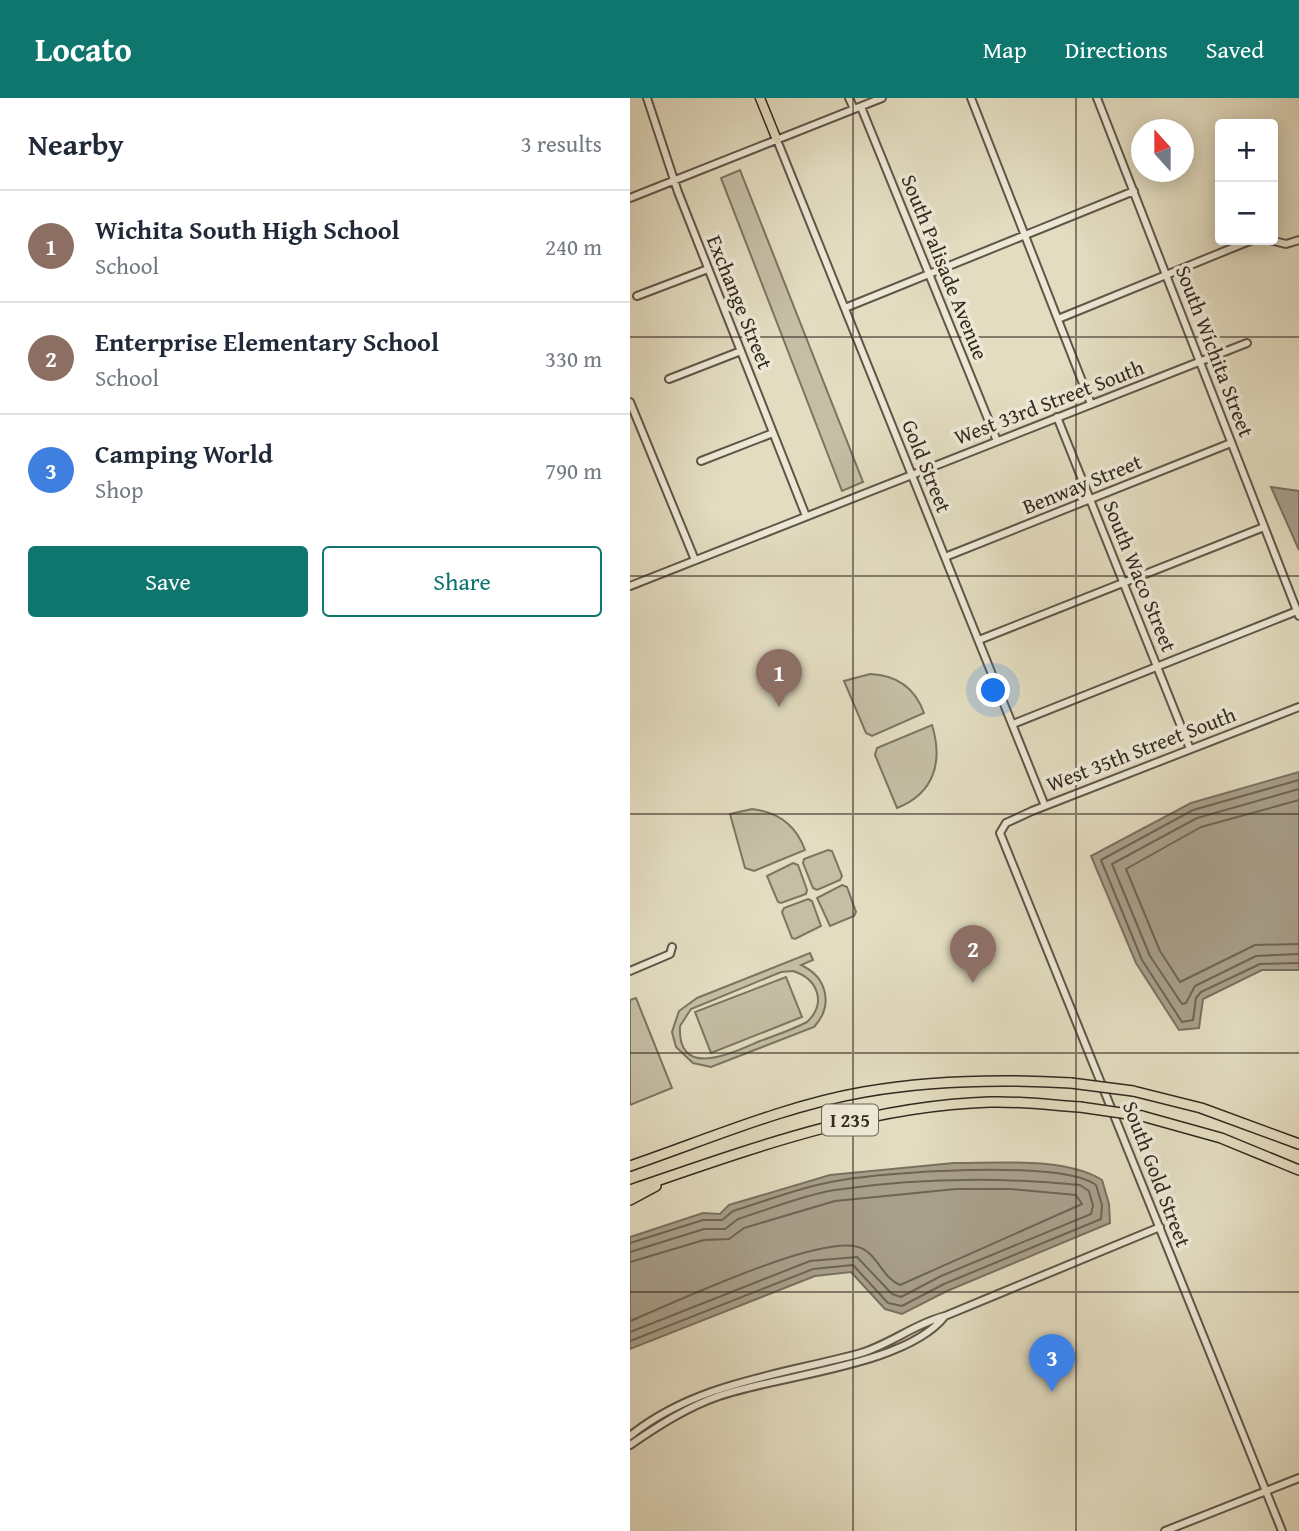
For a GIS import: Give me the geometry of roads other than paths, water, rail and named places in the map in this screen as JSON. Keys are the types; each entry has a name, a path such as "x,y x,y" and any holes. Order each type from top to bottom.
{"highway":[{"name":"I 235","path":"630,1165 756,1122 861,1093 923,1083 999,1079 1071,1083 1133,1091 1201,1108 1299,1144"},
{"name":"I 235","path":"630,1190 835,1123 907,1109 992,1101 1080,1107 1142,1116 1221,1138 1299,1170"},
{"path":"630,1200 681,1172"}],"main road":[{"path":"760,98 777,140"}],"street":[{"name":"Exchange Street","path":"647,98 708,269 806,516"},
{"name":"South Palisade Avenue","path":"849,98 857,108 930,275 997,441"},
{"path":"630,198 883,98"},
{"path":"971,98 1091,404"},
{"name":"South Wichita Street","path":"1097,98 1202,360 1231,443 1298,614"},
{"name":"Gold Street","path":"777,140 1045,806"},
{"path":"845,308 1134,191"},
{"path":"1278,242 1286,244 1299,240"},
{"path":"1058,320 1240,245"},
{"path":"637,296 708,269"},
{"name":"West 33rd Street South","path":"630,586 1247,343"},
{"path":"669,379 741,351"},
{"path":"630,402 695,560"},
{"name":"South Waco Street","path":"1057,417 1191,749"},
{"path":"701,461 774,433"},
{"name":"Benway Street","path":"945,557 1231,443"},
{"path":"979,640 1264,527"},
{"path":"1013,724 1157,666 1298,614"},
{"name":"West 35th Street South","path":"1000,830 1006,823 1045,806 1299,707"},
{"name":"South Gold Street","path":"1000,830 1282,1531"},
{"path":"630,971 670,954 672,947"},
{"path":"630,1436 681,1404 717,1388 866,1351 1160,1227"},
{"path":"630,1445 658,1426 718,1396 881,1354 928,1331 945,1316"},
{"path":"1166,1531 1299,1478"}],"water":[{"path":"1271,487 1299,491 1299,550"},
{"path":"1299,772 1299,970 1262,970 1203,999 1199,1028 1179,1030 1136,963 1091,856 1191,803"},
{"path":"954,1163 1031,1163 1087,1173 1102,1180 1109,1204 1110,1223 947,1291 902,1314 885,1309 851,1272 815,1276 630,1349 630,1237 703,1213 720,1214 729,1205 830,1175"}],"place":[{"name":"Wichita South High School","path":"779,707"},
{"name":"Enterprise Elementary School","path":"973,983"},
{"name":"Camping World","path":"1052,1392"}]}
